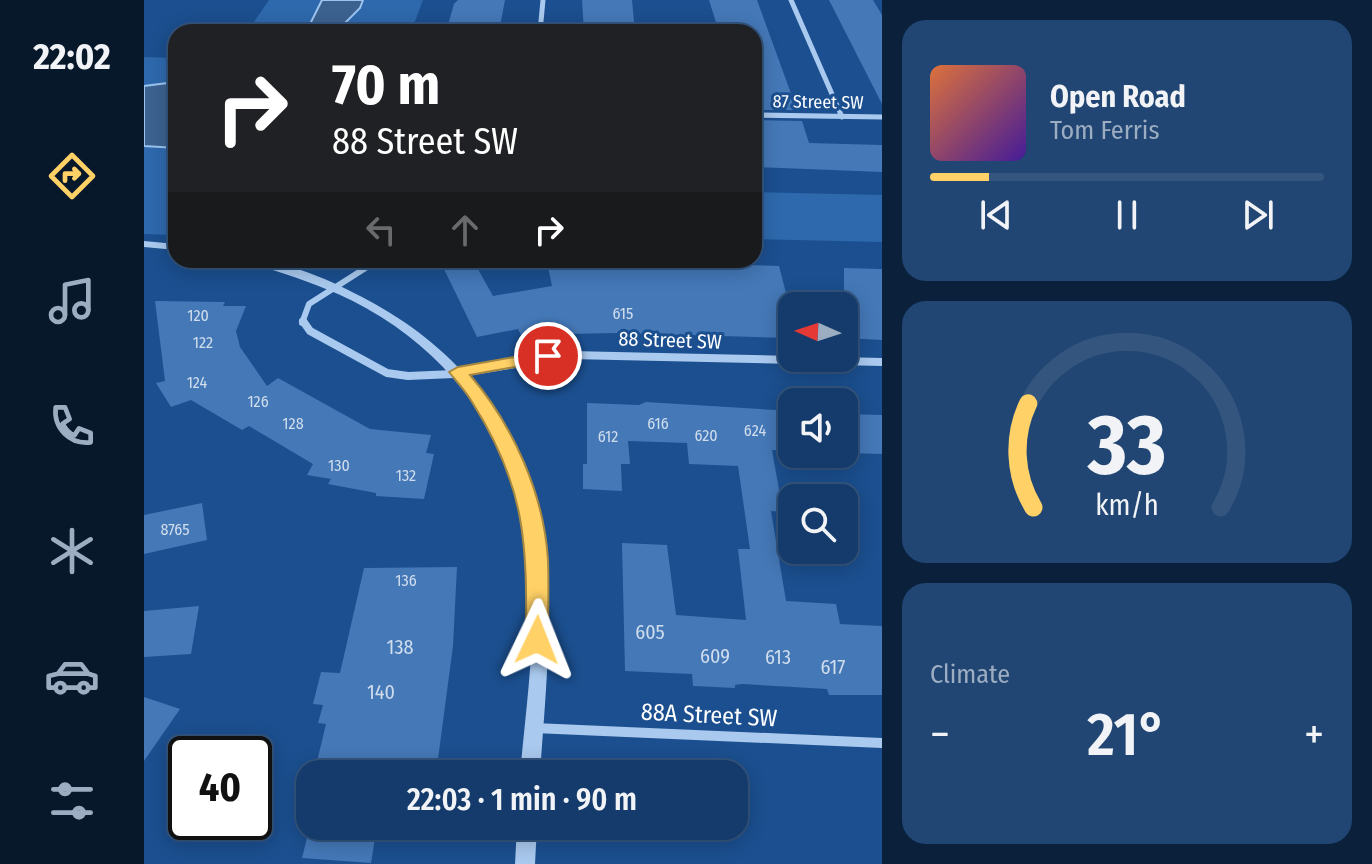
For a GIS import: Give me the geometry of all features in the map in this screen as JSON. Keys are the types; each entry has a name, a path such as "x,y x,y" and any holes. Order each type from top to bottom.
{"street":[{"path":"541,24 543,0"},
{"path":"791,0 842,117"},
{"name":"87 Street SW","path":"762,115 882,117"},
{"path":"144,244 168,246"},
{"path":"275,268 335,287 402,324 458,372 497,427 516,466 531,512 537,558 539,608 531,760"},
{"path":"335,287 365,268"},
{"name":"88 Street SW","path":"335,287 305,309 302,323 310,331 387,373 414,377 526,359 599,354 882,362"},
{"name":"88A Street SW","path":"533,728 882,743"},
{"path":"525,864 526,840"}],"shaded area":[{"path":"269,0 423,0 414,24 252,24"},
{"path":"322,0 363,0 360,8 344,24 310,24"},
{"path":"144,57 168,58 168,235 144,234"},
{"path":"168,83 168,148 144,146 144,86"},
{"path":"762,192 882,195 882,242 762,239"}],"building":[{"path":"458,0 505,0 500,24 448,24"},
{"path":"582,0 632,0 634,24 584,24"},
{"path":"709,0 757,0 797,110 762,110 762,24 716,24"},
{"path":"829,0 873,0 882,15 882,104"},
{"path":"762,120 802,121 809,143 882,145 882,172 762,167"},
{"path":"779,266 786,292 778,292 778,338 566,334 565,329 522,337 518,329 477,337 443,268 477,268 493,296 552,286 548,268"},
{"path":"844,268 882,269 882,340 858,339 858,292 844,292"},
{"path":"155,301 225,302 223,306 246,306 236,331 240,347 267,386 278,378 370,429 431,435 426,453 434,454 424,499 376,496 376,493 328,484 331,479 307,475 313,464 249,426 242,430 191,400 171,407 156,383 165,381"},
{"path":"646,402 778,410 778,450 772,450 778,484 778,512 771,511 786,601 836,604 840,624 882,626 882,695 829,695 827,689 742,684 735,685 735,688 693,686 692,674 625,671 622,543 667,545 676,615 746,620 738,549 750,549 738,466 689,464 687,443 628,441 630,464 621,464 622,491 583,489 583,464 587,464 587,403 639,405"},
{"path":"858,414 882,415 882,454 858,453"},
{"path":"202,503 207,540 144,554 144,515"},
{"path":"457,567 453,646 438,760 317,760 326,724 318,723 323,705 313,704 321,672 340,673 364,568"},
{"path":"199,606 191,654 144,657 144,611"},
{"path":"144,697 180,709 144,761"},
{"path":"306,840 375,840 371,863 302,858"}],"route":[{"path":"537,640 537,558 531,512 516,466 497,427 458,372 548,356"}]}
